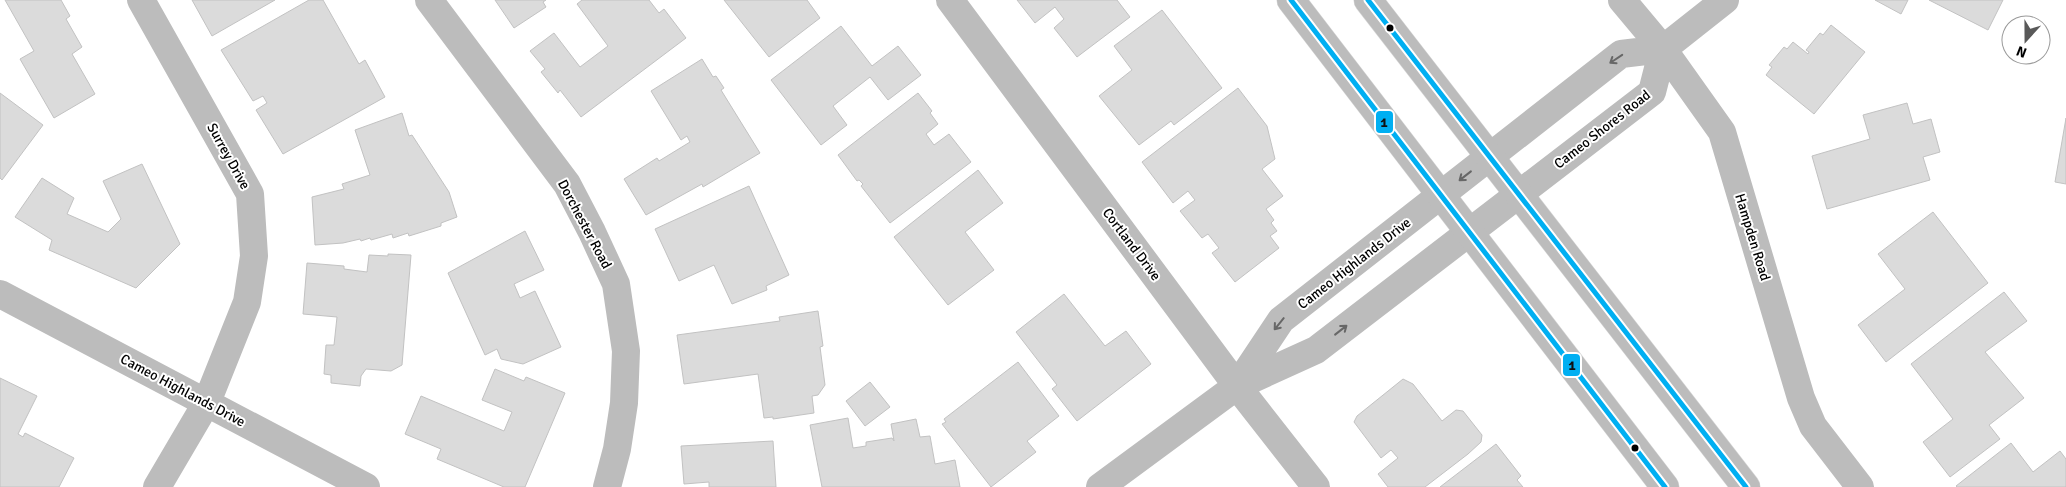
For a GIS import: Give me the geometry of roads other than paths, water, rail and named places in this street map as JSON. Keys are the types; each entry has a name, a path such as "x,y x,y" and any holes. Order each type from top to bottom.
{"main road":[{"name":"Surrey Drive","path":"141,0 250,194 254,256 247,302 207,402 157,487"},
{"name":"Dorchester Road","path":"429,0 567,184 616,284 626,351 624,403 618,449 607,487"},
{"name":"Cortland Drive","path":"950,0 1237,386 1316,487"},
{"path":"1291,0 1665,487"},
{"path":"1368,0 1746,487"},
{"name":"Hampden Road","path":"1622,0 1663,49 1722,132 1801,398 1813,426 1860,487"},
{"path":"1490,157 1621,54 1663,49 1725,0"},
{"name":"Cameo Shores Road","path":"1519,194 1652,92 1663,49"},
{"name":"Cameo Highlands Drive","path":"1237,386 1281,320 1490,157"},
{"name":"Cameo Highlands Drive","path":"1100,487 1237,386 1316,350 1519,194"},
{"name":"Cameo Highlands Drive","path":"0,294 366,487"}]}
